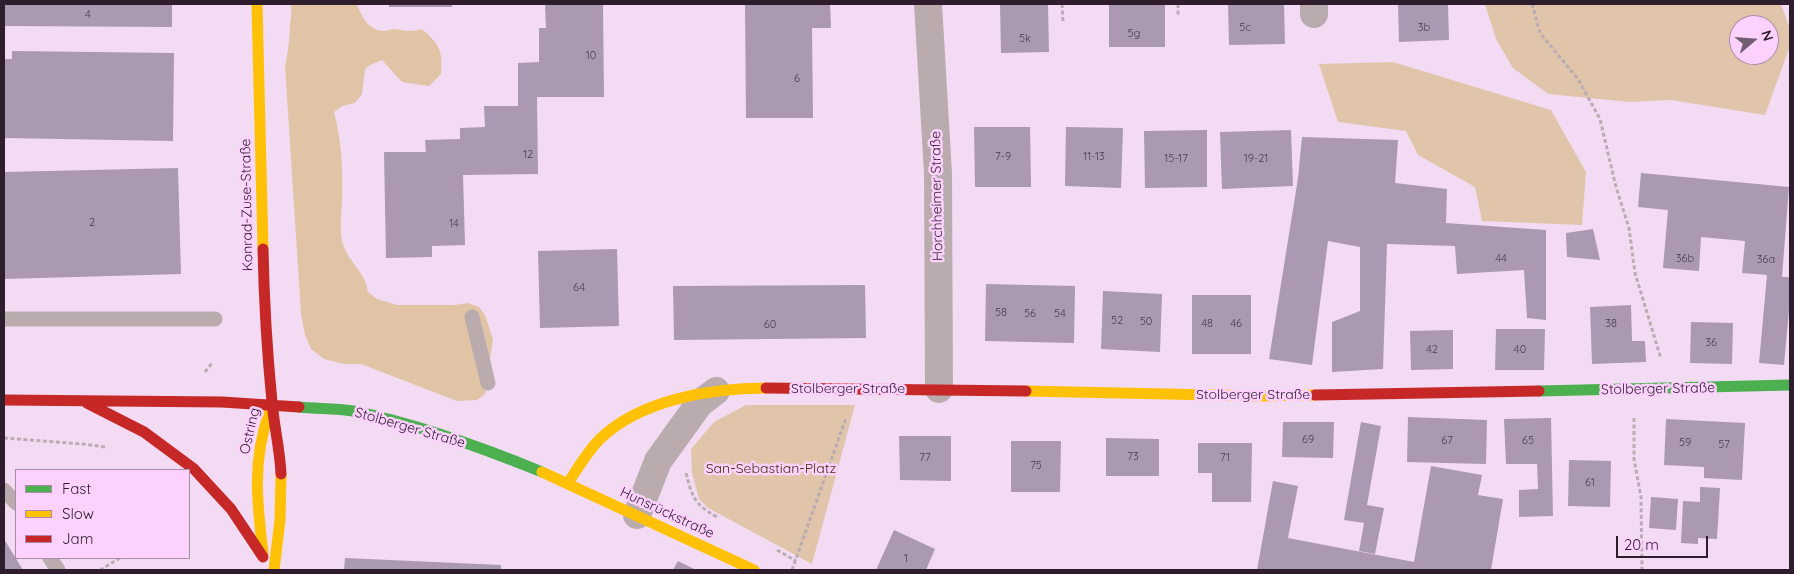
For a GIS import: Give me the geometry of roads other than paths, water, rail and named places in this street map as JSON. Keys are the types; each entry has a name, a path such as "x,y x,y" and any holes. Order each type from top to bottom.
{"street":[{"name":"Konrad-Zuse-Straße","path":"257,4 265,325 272,405"},
{"name":"Horchheimer Straße","path":"928,4 938,173 939,389"},
{"name":"Stolberger Straße","path":"4,400 222,402 345,410 411,426 496,453 568,483 584,457 600,439 620,422 647,409 677,399 735,388 939,389 1261,396 1634,390 1790,385"},
{"path":"637,515 658,461 699,404 716,391"},
{"path":"81,400 144,432 194,469 231,509 263,557"},
{"name":"Ostring","path":"266,570 258,509 258,455 263,430 272,405"},
{"name":"Ostring","path":"272,405 280,455 281,479 280,520 274,570"},
{"name":"Hunsrückstraße","path":"568,483 754,570"}],"lane":[{"path":"472,317 488,383"},
{"path":"4,318 216,319"},
{"path":"4,490 15,502"},
{"path":"51,559 58,570"}],"park label":[{"name":"San-Sebastian-Platz","path":"771,469"}]}
